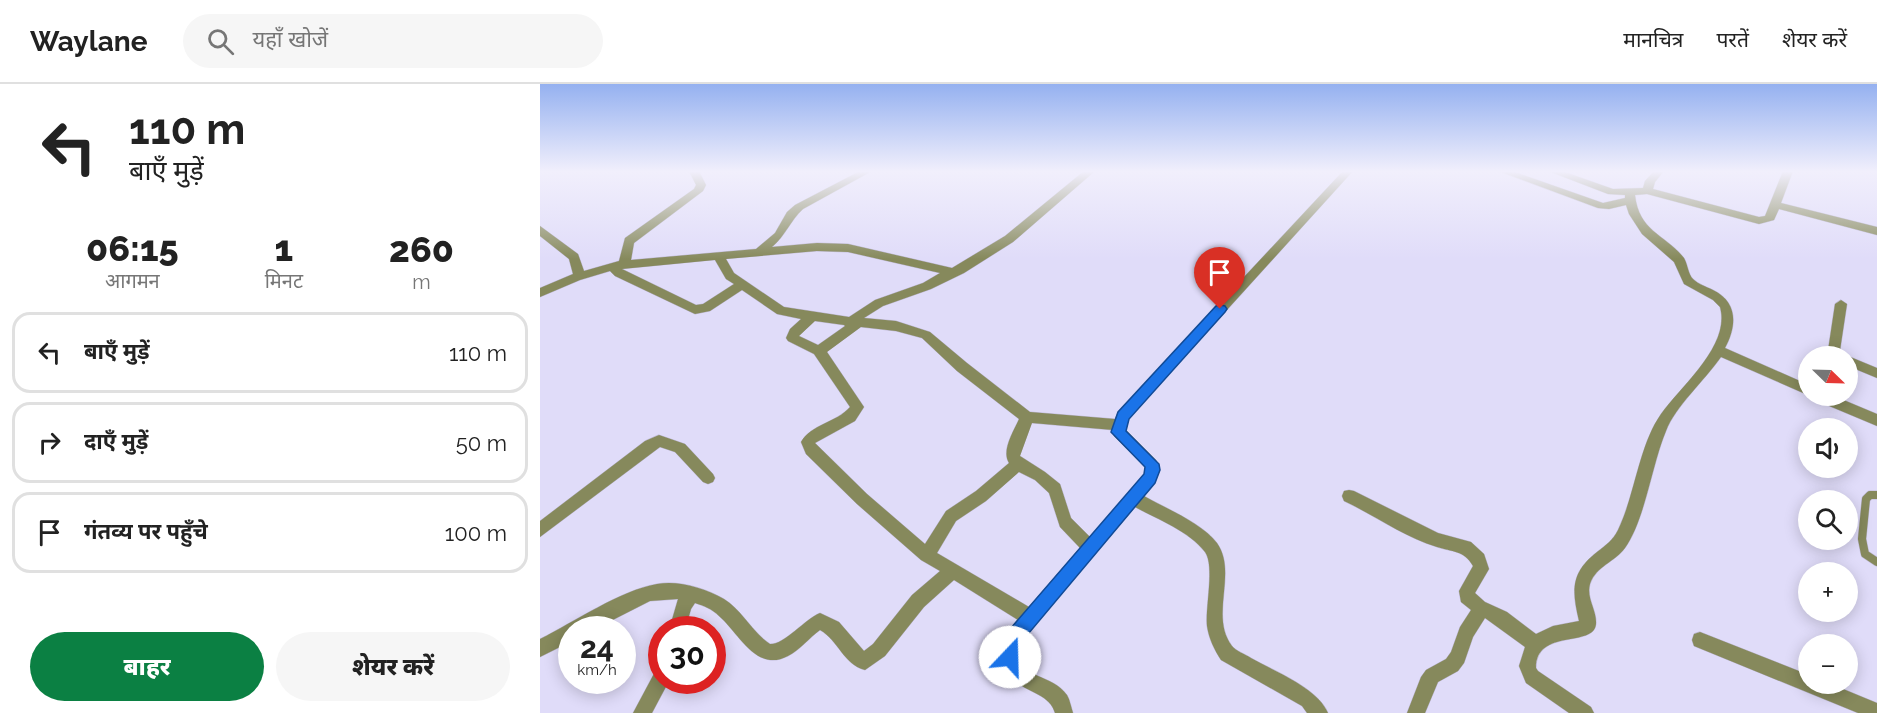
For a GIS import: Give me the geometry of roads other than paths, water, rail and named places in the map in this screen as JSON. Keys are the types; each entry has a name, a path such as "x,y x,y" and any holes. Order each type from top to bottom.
{"street":[{"path":"686,200 629,241 618,265 619,273 695,310 706,308 741,285"},
{"path":"758,253 779,236 791,214 812,200"},
{"path":"819,351 879,303 927,286 976,262 1009,239 1055,200"},
{"path":"1064,713 1058,699 1018,673 1012,666 1011,647 1016,635 1150,478 1153,470 1146,457 1122,438 1119,425 1130,408 1321,200"},
{"path":"1586,200 1609,207 1622,200"},
{"path":"1585,713 1536,680 1529,673 1528,663 1535,644 1542,638 1585,628 1588,624 1581,595 1582,583 1591,567 1618,544 1627,528 1665,419 1691,389 1717,350 1725,334 1728,313 1725,304 1685,278 1683,266 1679,260 1643,226 1633,212 1631,200"},
{"path":"1682,200 1760,221 1770,218 1777,200"},
{"path":"1775,205 1877,231"},
{"path":"540,230 574,258 579,275"},
{"path":"540,293 579,275 618,265 833,246 952,272"},
{"path":"718,257 725,270 741,285 781,312 896,326 927,334 962,367 1018,412 1028,417 1119,425"},
{"path":"1836,346 1841,304"},
{"path":"811,317 791,335 819,351 857,407 856,411 847,418 812,437 808,442 811,450 862,499 927,555 1031,618"},
{"path":"1717,350 1798,386"},
{"path":"1858,365 1877,373"},
{"path":"1846,406 1877,420"},
{"path":"1028,417 1014,449 1013,458 1018,464 1040,476 1055,489 1065,522 1091,549"},
{"path":"540,530 650,445 659,441 680,448 708,478"},
{"path":"927,555 951,516 981,496 1018,464"},
{"path":"1349,496 1432,538 1447,544 1461,544 1468,548 1478,558 1481,569 1467,591 1467,596 1481,609 1494,614 1535,644"},
{"path":"1133,498 1200,538 1213,549 1216,559 1213,612 1221,648 1227,654 1308,700 1319,713"},
{"path":"605,616 656,592 673,591 691,594 718,604 730,613 757,645 766,652 774,653 784,648 811,625 820,621 833,628 856,655 865,661 879,650 918,601 952,571"},
{"path":"680,616 683,606 691,594"},
{"path":"1416,713 1427,683 1432,676 1452,665 1458,657 1466,633 1481,609"},
{"path":"540,648 558,639"},
{"path":"1700,640 1798,680"},
{"path":"642,713 652,694"},
{"path":"1833,694 1877,712"}],"lane":[{"path":"1877,495 1870,495 1866,499 1862,539 1865,554 1877,562"}]}
